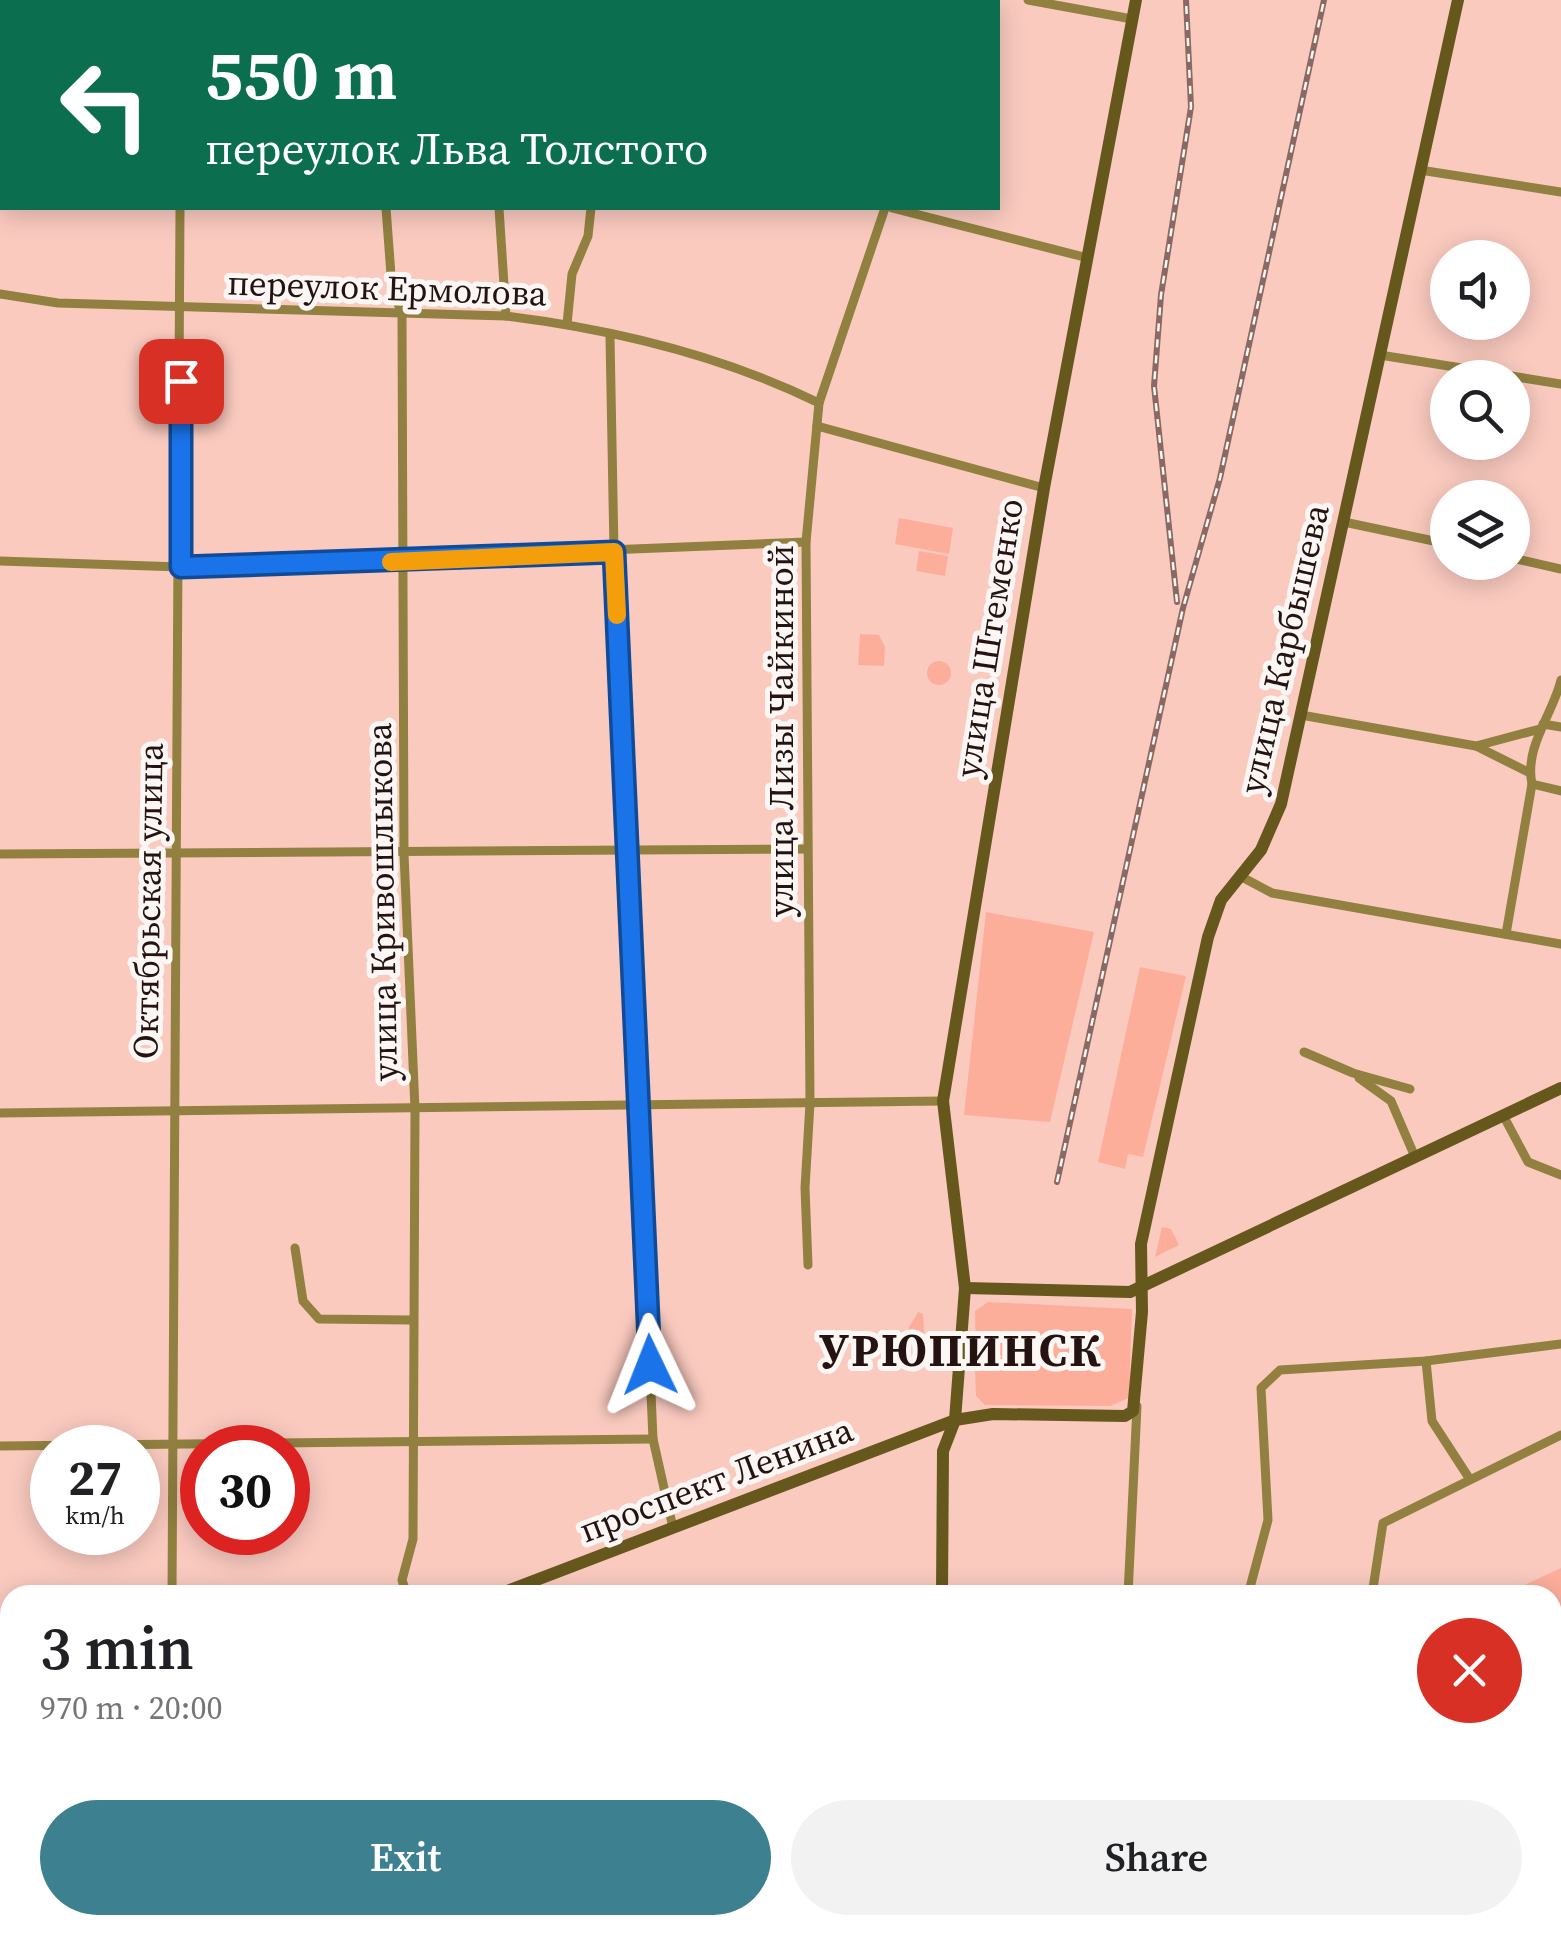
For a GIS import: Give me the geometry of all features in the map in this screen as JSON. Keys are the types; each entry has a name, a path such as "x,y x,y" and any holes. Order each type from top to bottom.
{"main road":[{"name":"улица Штеменко","path":"942,1585 944,1452 955,1420 965,1288 943,1101 1044,488 1136,0"},
{"name":"улица Карбышева","path":"1138,1404 1140,1244 1208,937 1221,900 1275,823 1456,2"},
{"path":"965,1288 1110,1295 1141,1288 1561,1088"},
{"name":"проспект Ленина","path":"523,1585 955,1420 993,1414 1125,1416 1138,1404"}],"street":[{"path":"1028,0 1132,19"},
{"path":"1420,170 1561,192"},
{"name":"Октябрьская улица","path":"172,1585 173,856 181,567 180,210"},
{"name":"улица Кривошлыкова","path":"386,210 392,288 402,314 406,562 404,854 415,1109 410,1320 412,1539 404,1585"},
{"path":"499,210 506,316"},
{"path":"567,324 572,274 588,236 591,210"},
{"name":"улица Лизы Чайкиной","path":"808,1265 804,1188 810,1103 806,542 819,404 887,210"},
{"path":"896,210 1088,258"},
{"name":"переулок Ермолова","path":"0,294 58,302 506,316 567,324 764,376 819,404"},
{"path":"610,336 614,552 653,1439 673,1528"},
{"path":"1380,355 1561,384"},
{"path":"817,426 1044,488"},
{"path":"1344,522 1430,540"},
{"path":"0,560 181,567 406,562 806,542"},
{"path":"1530,562 1561,568"},
{"path":"1506,934 1542,726 1555,708 1561,680"},
{"path":"1301,715 1476,746 1561,792"},
{"path":"1476,746 1542,726 1561,727"},
{"path":"0,854 808,850"},
{"path":"1240,876 1272,893 1561,944"},
{"path":"1304,1052 1352,1073 1410,1089"},
{"path":"1352,1073 1391,1101 1415,1157"},
{"path":"0,1113 943,1101"},
{"path":"1503,1115 1528,1162 1561,1175"},
{"path":"296,1248 303,1301 319,1319 410,1320"},
{"path":"1251,1585 1268,1520 1261,1388 1280,1370 1426,1361 1561,1344"},
{"path":"1426,1361 1432,1421 1469,1478"},
{"path":"1129,1585 1138,1404"},
{"path":"1374,1585 1383,1523 1561,1435"},
{"path":"0,1446 653,1439"}],"shaded area":[{"path":"899,518 953,528 949,554 895,544"},
{"path":"919,551 948,556 945,576 916,571"},
{"path":"860,634 879,635 885,647 884,666 858,665"},
{"path":"939,661 948,664 948,682 939,685 930,682 927,673 930,664"},
{"path":"986,912 1094,932 1050,1122 964,1115"},
{"path":"1140,967 1186,976 1143,1157 1128,1154 1125,1169 1098,1162"},
{"path":"1162,1227 1171,1229 1179,1245 1155,1257"},
{"path":"988,1302 1132,1309 1129,1398 1110,1406 985,1405 976,1396 975,1368 1002,1367 1001,1355 976,1355 975,1311"},
{"path":"918,1312 923,1314 925,1351 912,1344 915,1339 908,1329"},
{"path":"1561,1568 1561,1585 1524,1585"}],"railway":[{"path":"1177,602 1154,386 1161,295 1191,107 1186,0"},
{"path":"1057,1182 1183,608 1220,478 1324,0"}],"slow traffic":[{"path":"391,562 614,552 617,615"}],"district":[{"name":"УРЮПИНСК","path":"961,1350"}],"route":[{"path":"181,381 181,567 614,552 650,1365"}]}
